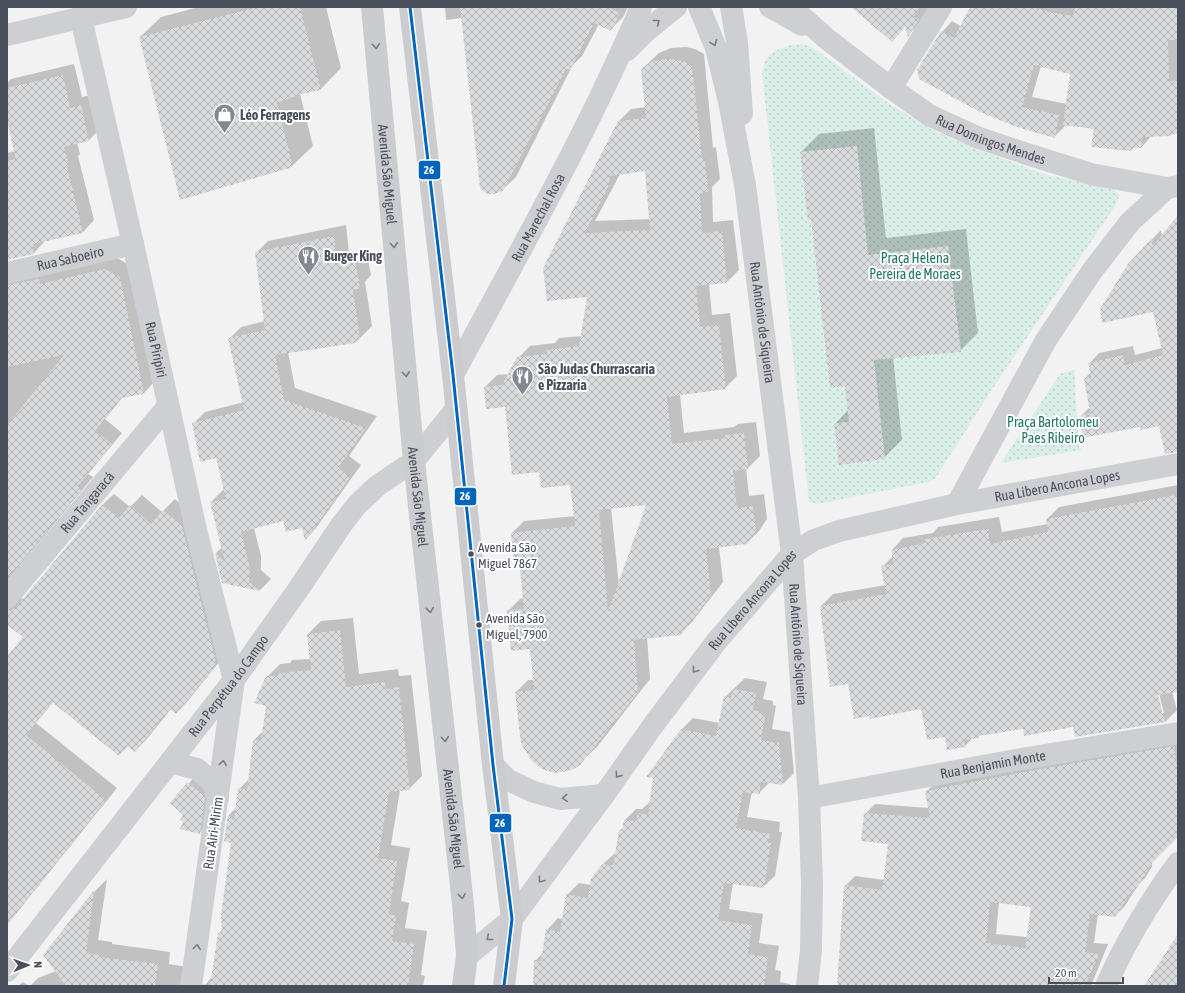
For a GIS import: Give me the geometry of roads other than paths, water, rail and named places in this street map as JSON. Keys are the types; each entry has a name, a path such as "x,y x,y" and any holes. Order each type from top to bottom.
{"main road":[{"name":"Avenida São Miguel","path":"372,7 414,461 463,904 467,956 463,986"},
{"path":"410,7 453,375 493,766 512,919 504,986"}],"street":[{"path":"7,35 126,7"},
{"name":"Rua Marechal Rosa","path":"453,375 581,136 620,58 641,7"},
{"name":"Rua Marechal Rosa","path":"620,58 645,32 676,7"},
{"name":"Rua Antônio de Siqueira","path":"699,7 716,48 729,102 745,185 792,554 809,798 812,884 811,950 807,986"},
{"name":"Rua Antônio de Siqueira","path":"731,7 737,42 745,185"},
{"name":"Rua Domingos Mendes","path":"770,7 827,39"},
{"name":"Rua Domingos Mendes","path":"791,7 827,39 929,115 979,138 1091,174 1172,187"},
{"path":"891,88 941,7"},
{"name":"Rua Piripiri","path":"81,18 133,244 196,530 234,680"},
{"path":"957,504 1046,340 1092,271 1126,228 1172,187"},
{"name":"Rua Saboeiro","path":"7,273 133,244"},
{"name":"Rua Tangaracá","path":"7,598 168,406"},
{"name":"Rua Perpétua do Campo","path":"7,971 234,680 342,524 357,505 377,486 414,461 456,409"},
{"name":"Rua Libero Ancona Lopes","path":"467,956 512,919 604,795 654,724 716,642 792,554 814,540 839,531 957,504 1178,464"},
{"name":"Rua Airi-Mirim","path":"191,986 234,680"},
{"name":"Rua Benjamin Monte","path":"809,798 1010,760 1178,733"},
{"path":"170,762 197,769 212,782 218,798"},
{"path":"493,766 508,780 534,792 560,799 604,795"},
{"path":"1106,986 1139,922 1160,887 1178,863"}],"place":[{"name":"Léo Ferragens","path":"224,134"},
{"name":"Burger King","path":"308,276"},
{"name":"São Judas Churrascaria e Pizzaria","path":"522,396"},
{"name":"Avenida São Miguel 7867","path":"471,554"},
{"name":"Avenida São Miguel, 7900","path":"479,625"}],"park label":[{"name":"Praça Helena Pereira de Moraes","path":"915,266"},
{"name":"Praça Bartolomeu Paes Ribeiro","path":"1053,430"}]}
